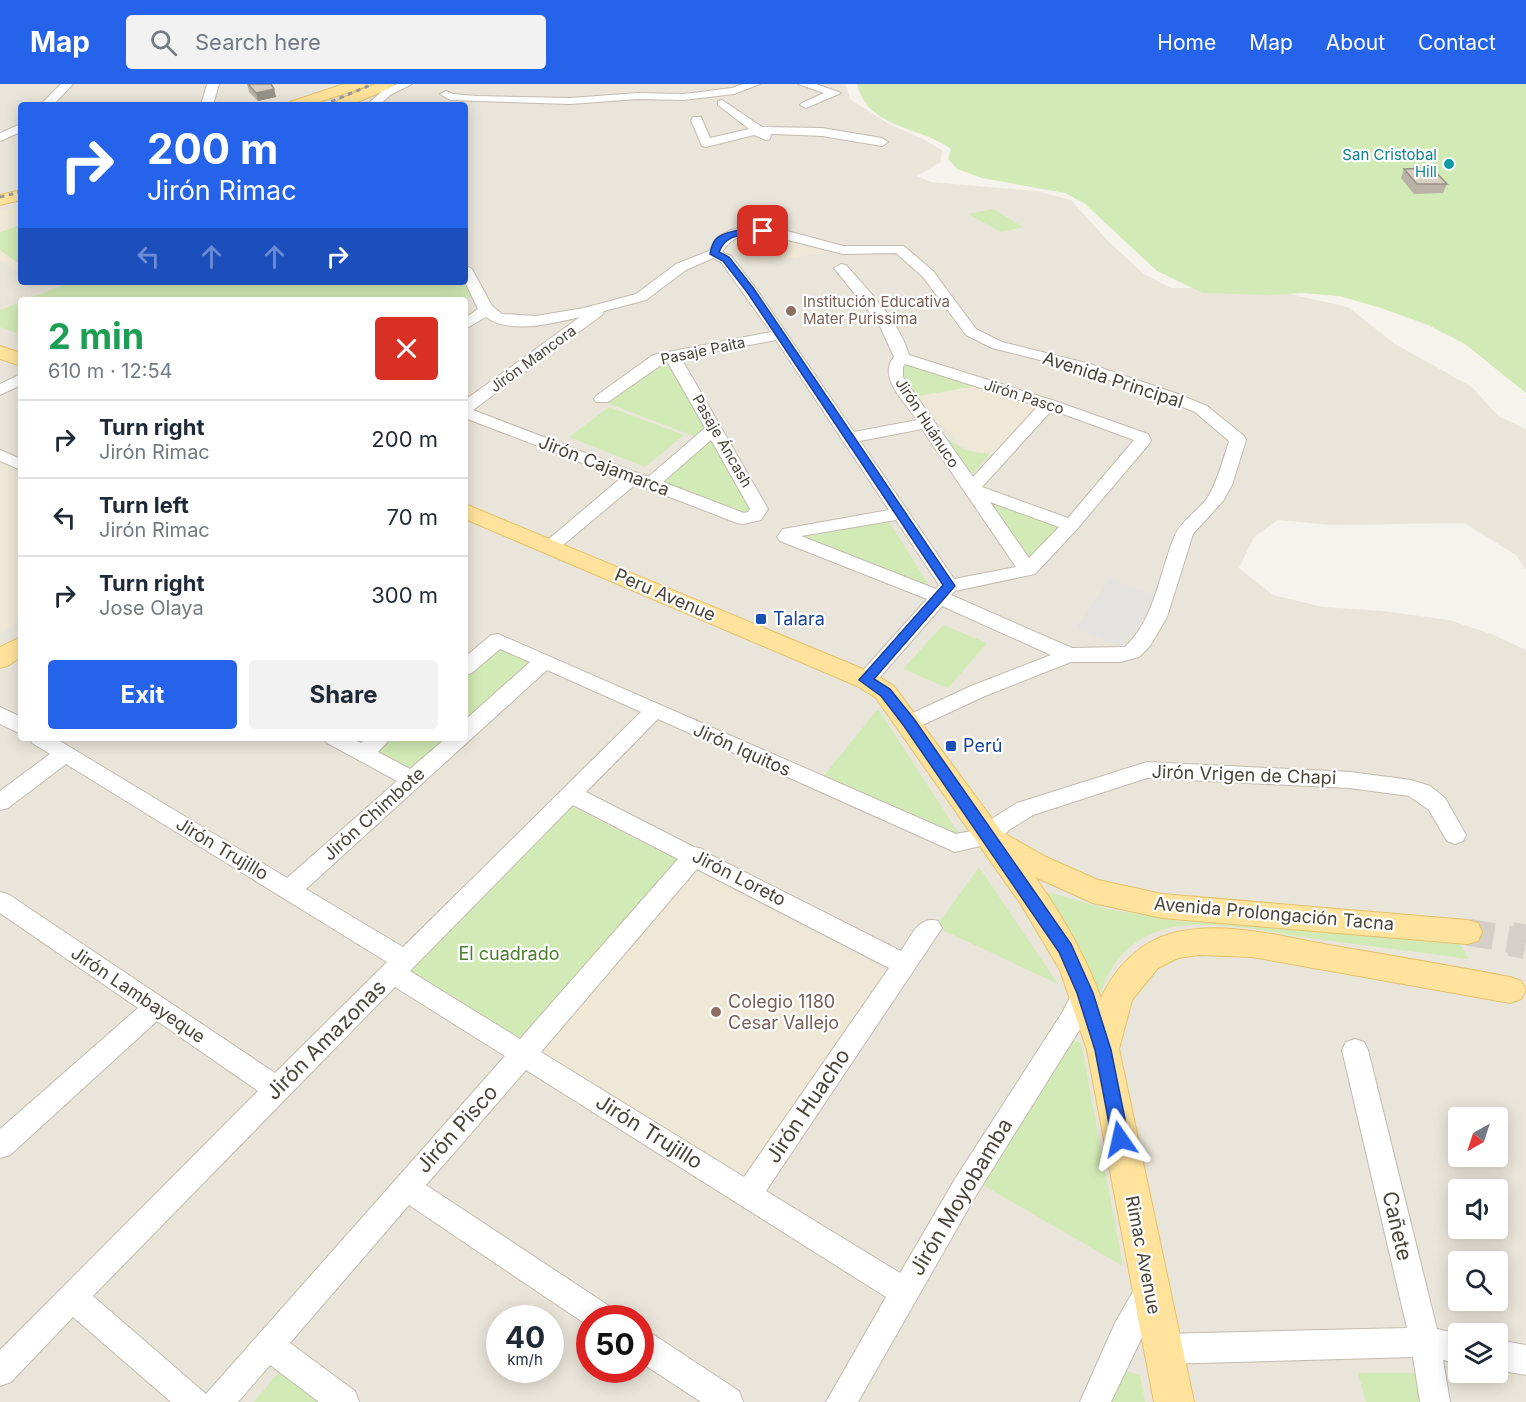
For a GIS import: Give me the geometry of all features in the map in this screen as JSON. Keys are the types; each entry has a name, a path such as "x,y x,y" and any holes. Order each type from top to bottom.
{"main road":[{"path":"305,102 360,84"},
{"path":"323,102 360,84"},
{"path":"352,102 387,84"},
{"path":"0,189 18,185"},
{"path":"0,200 18,196"},
{"path":"0,352 18,359"},
{"name":"Peru Avenue","path":"468,512 866,680"},
{"path":"0,638 18,626"},
{"path":"0,659 18,647"},
{"name":"Rimac Avenue","path":"866,680 885,692 909,723 1057,934 1071,958 1103,1050 1174,1402"},
{"name":"Avenida Prolongación Tacna","path":"989,836 1036,866 1080,886 1162,906 1467,932"},
{"name":"Avenida Prolongación Tacna","path":"1103,1050 1114,1005 1120,992 1147,960 1173,946 1199,942 1252,944 1510,990"}],"street":[{"path":"49,102 68,84"},
{"path":"208,102 213,84"},
{"path":"375,102 406,84"},
{"path":"609,88 645,84"},
{"path":"519,87 643,89 693,84"},
{"path":"446,94 450,97 477,99 570,101 638,96 684,97 734,91 754,84"},
{"path":"804,84 835,93 806,105"},
{"path":"576,89 580,95 629,92 638,96"},
{"path":"722,103 734,116 748,121 769,139"},
{"path":"697,120 706,142 759,131 825,131 882,142"},
{"path":"0,137 18,131"},
{"name":"Avenida Principal","path":"714,254 719,242 724,238 753,231 789,234 841,250 899,249 928,274 971,332 997,345 1085,368 1172,397 1201,409 1238,440 1223,485 1214,501 1185,533 1158,617 1143,641 1132,652 1120,655 1069,655 978,691 909,723"},
{"path":"468,275 486,310 518,323 599,308 646,294 664,279 704,255 714,254 726,259 781,335 900,514 944,591"},
{"name":"Jirón Huánuco","path":"842,268 900,348 902,358 895,366 895,377 1028,570"},
{"name":"Jirón Mancora","path":"468,408 597,313 599,308"},
{"path":"468,323 486,310"},
{"name":"Pasaje Paita","path":"602,399 658,358 781,335"},
{"name":"Pasaje Áncash","path":"672,356 759,509 756,516 743,519"},
{"name":"Jirón Pasco","path":"902,358 1049,404 1142,437 1143,440 1071,525"},
{"path":"0,390 18,381"},
{"path":"866,680 944,591 1028,570 1071,525 971,489 1049,404"},
{"name":"Jirón Cajamarca","path":"468,411 632,478 743,519"},
{"path":"850,438 927,423"},
{"path":"650,484 715,428"},
{"path":"0,455 18,464"},
{"path":"550,547 632,478"},
{"path":"900,514 789,533 786,537 944,591 1069,655"},
{"name":"Jirón Iquitos","path":"468,665 498,640 955,843 989,836"},
{"path":"468,729 544,661"},
{"name":"Jirón Amazonas","path":"0,1371 654,711"},
{"path":"0,714 18,725"},
{"name":"Jirón Trujillo","path":"44,741 289,890 524,1054 904,1292"},
{"path":"340,741 413,780"},
{"path":"363,753 377,741"},
{"name":"Jirón Chimbote","path":"289,890 456,741"},
{"path":"0,802 65,754"},
{"name":"Jirón Vrigen de Chapi","path":"989,836 1001,824 1025,809 1147,770 1350,780 1411,788 1422,792 1437,804 1455,835"},
{"name":"Jirón Loreto","path":"572,795 695,855 905,964"},
{"name":"Jirón Pisco","path":"218,1402 524,1054 695,855"},
{"name":"Jirón Lambayeque","path":"0,901 277,1089"},
{"name":"Jirón Huacho","path":"748,1194 930,928"},
{"name":"Jirón Moyobamba","path":"841,1402 964,1188 1071,1021 1085,993"},
{"path":"3,1138 156,1007"},
{"name":"Cañete","path":"1355,1050 1425,1342 1435,1402"},
{"path":"405,1188 582,1305"},
{"path":"1095,1402 1126,1334 1150,1289"},
{"path":"73,1298 194,1402"},
{"path":"1162,1349 1425,1342 1448,1346"},
{"path":"268,1345 344,1402"},
{"path":"654,1353 728,1402"},
{"path":"1508,1357 1526,1360"}],"shaded area":[{"path":"0,84 845,84 851,100 891,125 942,150 941,162 917,176 931,182 1037,191 1071,200 1108,241 1144,274 1171,288 1262,288 1348,307 1395,344 1472,387 1498,416 1526,429 1526,570 1516,555 1464,523 1330,525 1278,520 1254,537 1239,568 1273,595 1323,607 1383,611 1449,620 1494,635 1526,650 1526,1402 0,1402"},
{"path":"18,207 18,272 0,260 0,211"},
{"path":"762,232 816,247 823,253 750,264 731,238"},
{"path":"981,385 1039,405 997,451 990,453 974,451 958,444 918,396"},
{"path":"0,463 18,472 18,622 0,634"},
{"path":"1110,579 1154,595 1146,615 1123,648 1076,628"},
{"name":"Colegio 1180 Cesar Vallejo","path":"694,870 889,971 744,1182 536,1053"}],"green space":[{"path":"857,84 1526,84 1526,393 1465,344 1428,325 1381,308 1339,296 1302,293 1270,295 1203,293 1157,271 1085,204 1065,193 982,178 957,169 948,159 951,149 939,141 883,118 863,99"},
{"path":"993,209 1023,227 1001,232 968,214"},
{"path":"18,226 18,263 0,250 0,232"},
{"path":"63,285 465,285 472,296 468,298 33,297"},
{"path":"18,303 18,334 0,327 0,310"},
{"path":"669,358 709,429 698,438 602,401"},
{"path":"907,363 981,385 918,396 901,375 901,369"},
{"path":"609,407 684,435 645,467 569,437"},
{"path":"944,437 967,451 990,454 969,477"},
{"path":"710,440 714,440 756,512 747,517 655,482"},
{"path":"980,496 1061,526 1029,565"},
{"path":"888,520 932,590 800,538"},
{"path":"943,625 987,643 948,688 903,669"},
{"path":"495,646 534,665 468,723 468,669"},
{"path":"878,709 960,835 942,835 821,779"},
{"path":"384,741 448,741 411,773 371,752"},
{"name":"El cuadrado","path":"565,803 679,861 517,1044 400,971"},
{"path":"979,867 1058,984 936,927"},
{"path":"1044,891 1107,909 1179,921 1456,937 1469,959 1230,926 1188,925 1151,934 1133,944 1113,967 1100,995 1079,948"},
{"path":"1067,1038 1081,1043 1123,1266 976,1181"},
{"path":"282,1368 324,1402 254,1402"},
{"path":"1120,1369 1140,1375 1145,1402 1106,1402"},
{"path":"1358,1373 1417,1373 1422,1402 1366,1402"}],"building":[{"path":"248,84 271,84 274,89 256,93"},
{"path":"1432,168 1447,184 1417,184 1404,169"}],"tunnel":[{"path":"1467,932 1520,941"},
{"path":"1511,939 1526,942"}],"railway":[{"path":"330,102 373,84"},
{"path":"0,197 18,193"}],"place":[{"name":"San Cristobal Hill","path":"1449,164"},
{"name":"Institución Educativa Mater Purissima","path":"791,311"},
{"name":"Talara","path":"761,619"},
{"name":"Perú","path":"951,746"},
{"name":"Colegio 1180 Cesar Vallejo","path":"716,1012"}],"route":[{"path":"763,231 741,233 724,238 719,242 714,254 726,259 750,291 949,586 866,680 885,692 909,723 1066,948 1085,993 1103,1050 1120,1139"}]}
